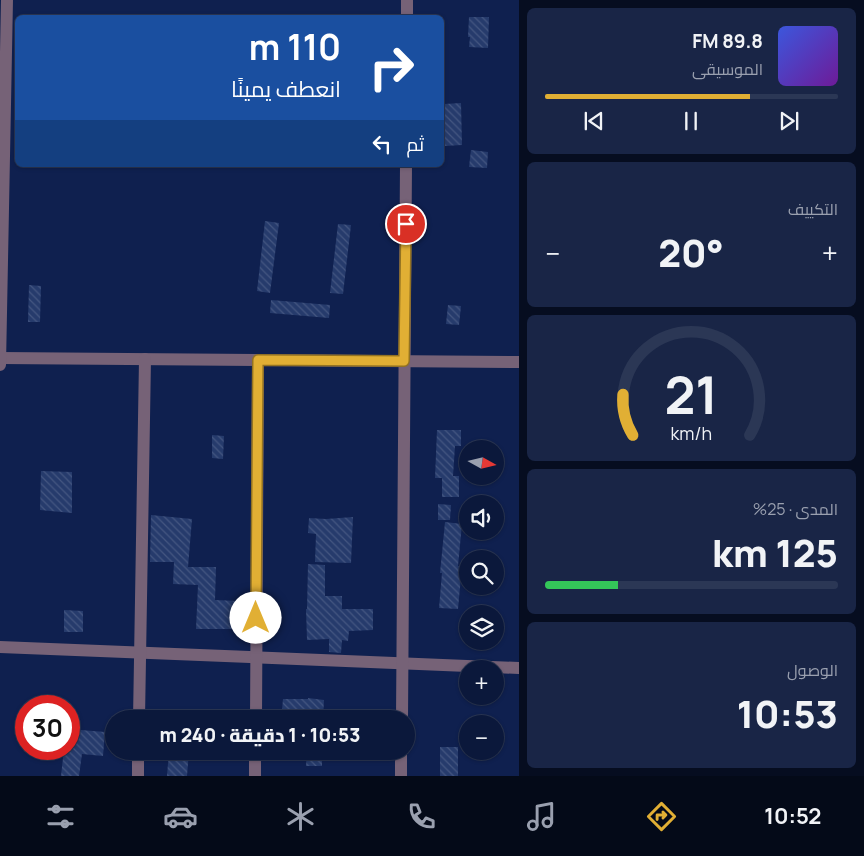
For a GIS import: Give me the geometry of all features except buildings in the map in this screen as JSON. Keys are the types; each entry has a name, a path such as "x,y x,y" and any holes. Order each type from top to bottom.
{"street":[{"path":"0,365 7,0"},
{"path":"407,0 407,15"},
{"path":"402,710 406,167"},
{"path":"0,358 519,362"},
{"path":"139,710 145,359"},
{"path":"256,710 258,360"},
{"path":"0,646 519,668"},
{"path":"138,760 138,776"},
{"path":"255,760 255,776"},
{"path":"401,776 402,760"}],"route":[{"path":"256,618 258,360 404,361 406,224"}]}
